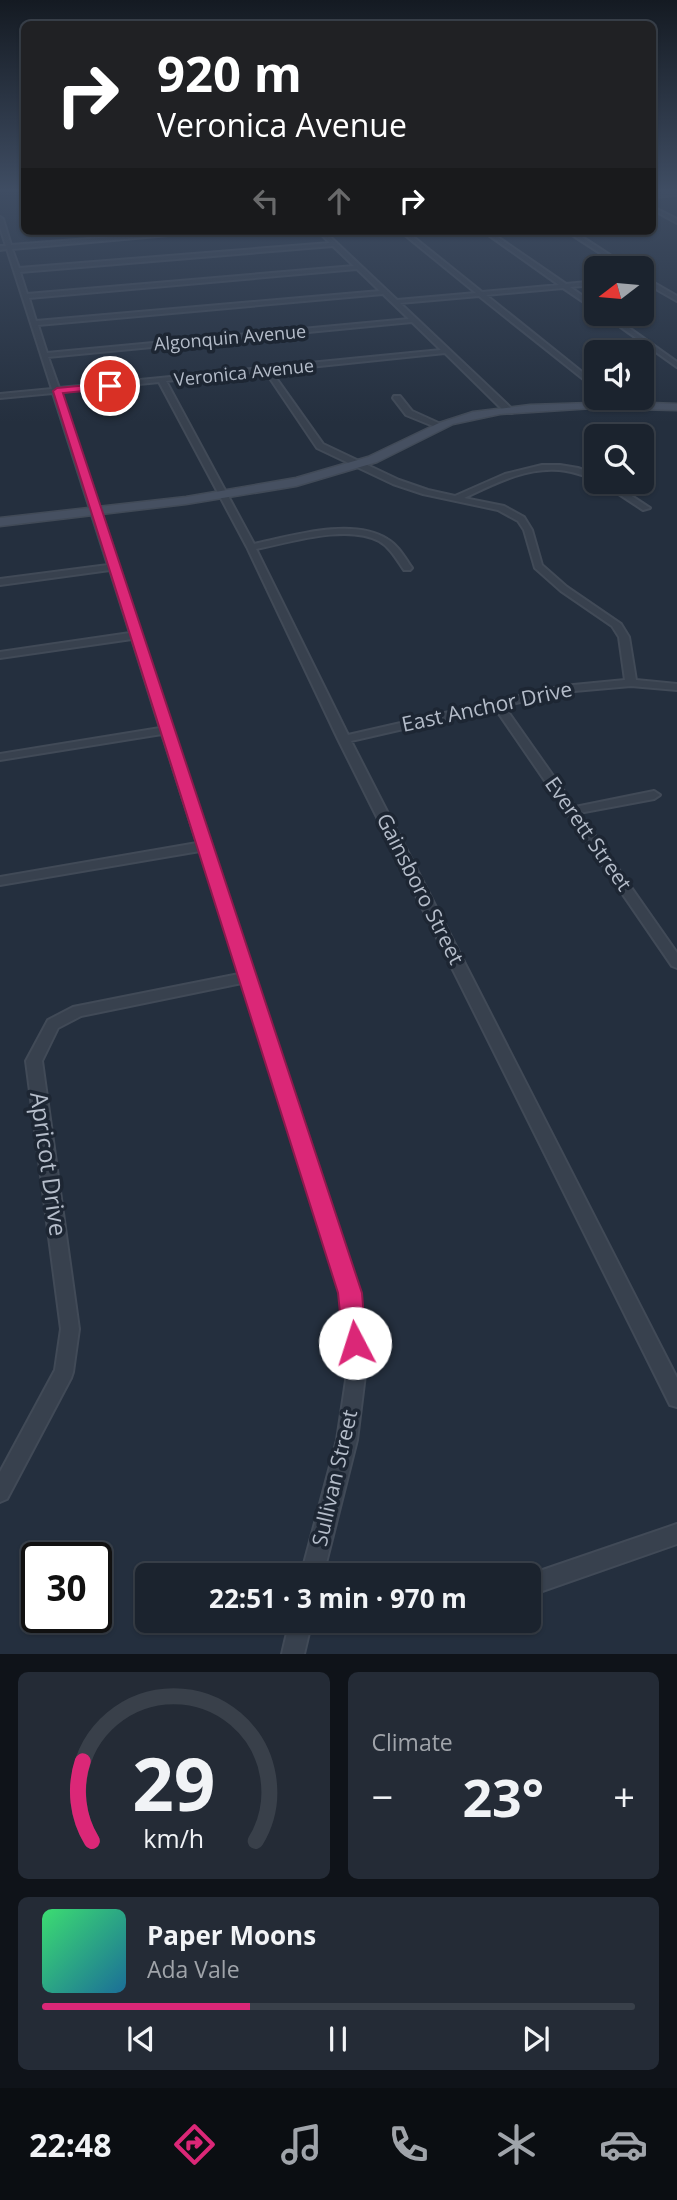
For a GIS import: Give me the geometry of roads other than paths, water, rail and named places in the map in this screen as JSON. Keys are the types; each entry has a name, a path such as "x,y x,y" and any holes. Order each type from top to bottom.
{"street":[{"name":"Sullivan Street","path":"16,267 350,1293 357,1367 347,1440 315,1563"},
{"path":"18,270 52,267"},
{"path":"26,296 357,267"},
{"path":"359,267 506,408"},
{"path":"448,267 584,377"},
{"path":"537,267 584,300"},
{"path":"395,302 584,284"},
{"path":"654,285 677,299"},
{"path":"35,323 385,292"},
{"name":"Algonquin Avenue","path":"46,355 414,320"},
{"path":"622,326 677,365"},
{"name":"Veronica Avenue","path":"0,396 446,351"},
{"path":"267,370 320,446 396,482 501,508 521,519 528,530 538,566 564,589 617,624 624,637 631,683"},
{"name":"Gainsboro Street","path":"162,381 219,492 251,547 344,739 677,1398"},
{"path":"397,398 409,413 436,424"},
{"path":"0,515 94,507 296,481 354,462 460,413 584,402"},
{"path":"654,403 677,404"},
{"path":"457,498 514,471 540,467 584,474"},
{"path":"624,494 646,508"},
{"path":"0,522 94,507"},
{"path":"251,547 328,534 365,534 384,540 407,568"},
{"path":"0,582 114,567"},
{"path":"0,655 136,635"},
{"name":"East Anchor Drive","path":"344,739 563,689 631,683 677,687"},
{"name":"Everett Street","path":"498,705 677,963"},
{"path":"0,757 166,730"},
{"path":"572,811 654,795"},
{"path":"0,881 204,845"},
{"path":"663,942 677,939"},
{"name":"Apricot Drive","path":"0,1492 64,1373 70,1329 34,1061 52,1024 78,1012 247,977"},
{"path":"541,1581 677,1534"},
{"path":"293,1654 298,1633"}]}
